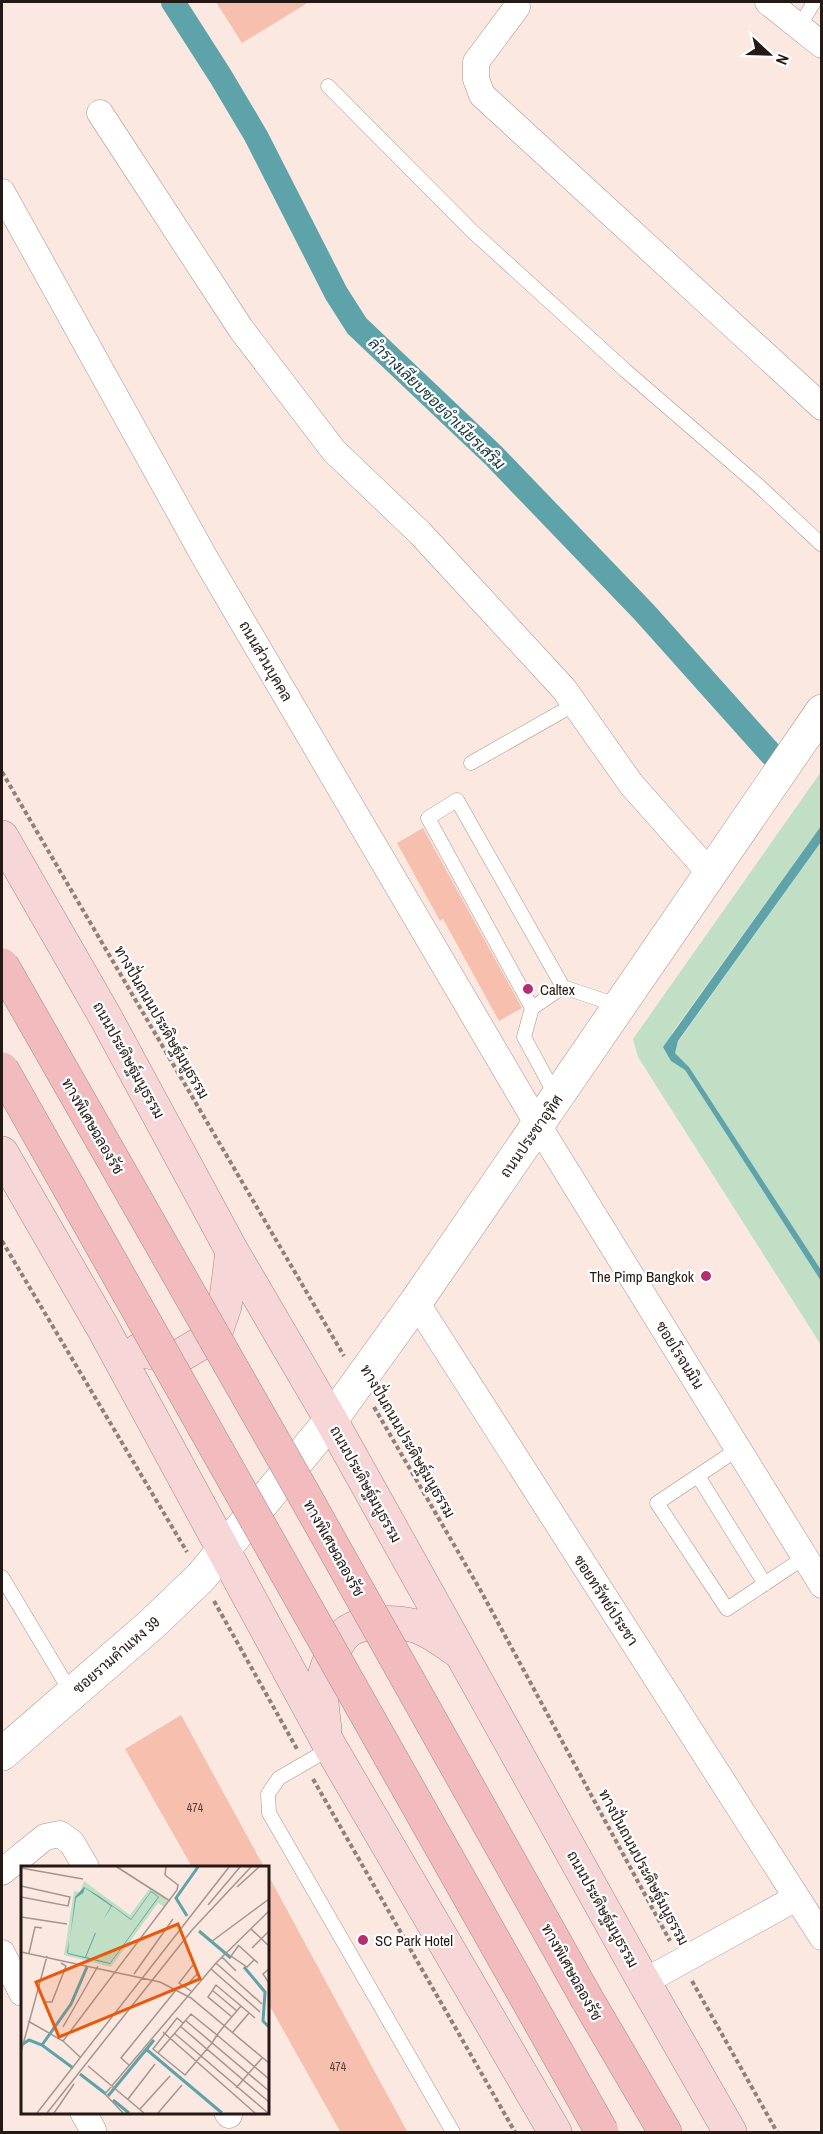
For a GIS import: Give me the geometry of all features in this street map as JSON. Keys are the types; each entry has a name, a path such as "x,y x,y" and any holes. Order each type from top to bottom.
{"highway":[{"name":"ทางพิเศษฉลองรัช","path":"2,965 664,2133"},
{"path":"2,1069 602,2133"}],"main road":[{"name":"ถนนประชาอุทิศ","path":"224,1550 331,1420 416,1302 822,711"},
{"name":"ถนนประดิษฐ์มนูธรรม","path":"2,837 106,1018 232,1251 331,1420 730,2133"},
{"path":"2,1153 103,1328 224,1550 321,1750 555,2133"},
{"path":"103,1328 131,1349 176,1358 215,1335 225,1306 232,1251"},
{"name":"ซอยรามคำแหง 39","path":"2,1754 152,1624 201,1577 224,1550"},
{"path":"321,1750 322,1685 327,1666 348,1632 372,1623 395,1622 418,1627 460,1653"}],"street":[{"path":"768,2 822,45"},
{"path":"517,7 476,62 476,79 482,95 822,407"},
{"path":"100,113 240,329 334,451 420,533 564,688 632,784 710,873"},
{"name":"ถนนส่วนบุคคล","path":"2,192 205,558 538,1125"},
{"name":"ซอยโรจนมิน","path":"538,1125 822,1585"},
{"name":"ซอยทรัพย์ประชา","path":"416,1302 822,1937"},
{"path":"2,1872 45,1837 60,1834 72,1843 85,1866"},
{"path":"644,1982 796,1898"},
{"path":"2,1953 21,1991"}],"lane":[{"path":"799,27 814,2"},
{"path":"328,86 472,231 626,371 759,486 822,545"},
{"path":"471,763 575,704"},
{"path":"532,1008 428,818 457,800 562,987 620,1006"},
{"path":"557,1098 524,1037 532,1008 562,987"},
{"path":"738,1449 657,1503 727,1609 805,1557"},
{"path":"698,1476 765,1584"},
{"path":"2,1577 72,1694"},
{"path":"321,1750 279,1778 268,1794 269,1813 453,2133"}],"path":[{"name":"ทางปั่นถนนประดิษฐ์มนูธรรม","path":"2,772 482,1593 777,2133"},
{"path":"2,1241 201,1577 321,1750 515,2133"}],"green space":[{"path":"821,772 821,826 672,1033 671,1061 685,1070 821,1281 821,1345 638,1057 633,1039"},
{"path":"821,842 821,1270 689,1067 675,1053 678,1042"}],"water":[{"path":"821,826 821,842 678,1041 675,1053 689,1067 821,1270 821,1281 685,1070 671,1061 663,1047"}],"building":[{"path":"216,2 309,2 242,43"},
{"path":"423,828 522,1008 499,1021 443,919 440,921 397,843"},
{"path":"181,1715 263,1866 191,1866 125,1749"},
{"path":"268,1875 408,2133 341,2133 268,2003"}],"waterway":[{"name":"ลำรางเลียบซอยจำเนียรเสริม","path":"173,2 256,136 336,293 357,326 493,455 644,612 771,754"}],"place":[{"name":"Caltex","path":"528,989"},
{"name":"The Pimp Bangkok","path":"706,1276"},
{"name":"SC Park Hotel","path":"363,1940"}]}
